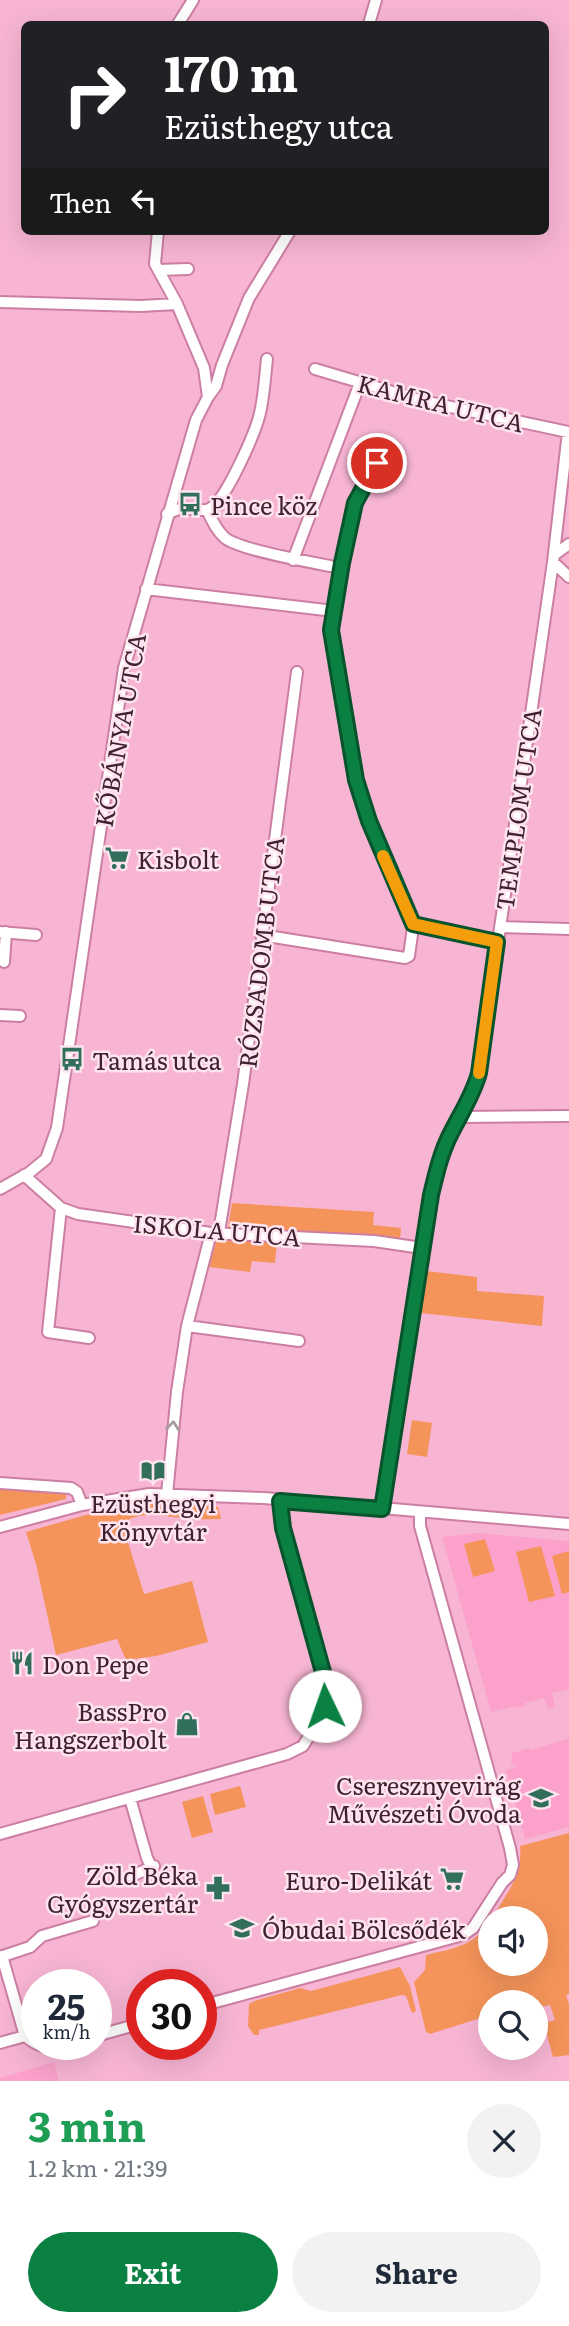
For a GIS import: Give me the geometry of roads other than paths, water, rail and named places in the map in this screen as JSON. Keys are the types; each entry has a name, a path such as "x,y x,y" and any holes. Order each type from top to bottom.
{"street":[{"path":"180,21 193,0"},
{"path":"370,21 376,0"},
{"path":"158,235 155,260 158,270 177,304 204,368 208,397"},
{"name":"KŐBÁNYA UTCA","path":"0,1189 46,1159 57,1128 124,668 196,420 216,386 249,298 288,235"},
{"path":"158,270 188,269"},
{"path":"0,302 140,306 177,304"},
{"path":"167,514 188,507 207,510 214,506 235,476 259,417 267,359"},
{"name":"KAMRA UTCA","path":"315,369 423,401 568,432"},
{"path":"293,560 360,383"},
{"name":"TEMPLOM UTCA","path":"382,1509 422,1248 439,1164 450,1135 474,1090 479,1073 553,558 568,432"},
{"path":"261,935 405,958 409,956 413,922 369,821 356,780 331,630 355,503 377,463 383,444"},
{"path":"207,510 215,527 226,539 293,560 330,566"},
{"path":"569,544 553,558 569,578"},
{"path":"146,589 334,611"},
{"name":"RÓZSADOMB UTCA","path":"167,1494 177,1392 187,1326 215,1232 243,1084 297,672"},
{"path":"413,922 497,942"},
{"path":"500,928 569,929"},
{"path":"4,962 3,932 36,934"},
{"path":"0,1014 20,1016"},
{"path":"460,1117 569,1116"},
{"name":"ISKOLA UTCA","path":"24,1175 61,1208 78,1214 215,1232 374,1241 422,1248"},
{"path":"61,1208 48,1332 89,1338"},
{"path":"187,1326 299,1341"},
{"path":"0,1483 71,1488 77,1492 82,1505"},
{"path":"0,1527 130,1495 167,1494 264,1498 569,1524"},
{"path":"0,1834 287,1754 303,1746 319,1720 327,1696 323,1672 283,1528 280,1501"},
{"path":"217,2002 463,1935 474,1928 513,1866 421,1526 420,1512"},
{"path":"130,1798 147,1858 151,1866 154,1866 132,1876"},
{"path":"21,2025 1,1956 30,1947 42,1936 93,1921"},
{"path":"0,2043 21,2037"}],"place":[{"name":"Pince köz","path":"190,504"},
{"name":"Kisbolt","path":"117,858"},
{"name":"Tamás utca","path":"72,1059"},
{"name":"Ezüsthegyi Könyvtár","path":"153,1471"},
{"name":"Don Pepe","path":"22,1663"},
{"name":"BassPro Hangszerbolt","path":"187,1724"},
{"name":"Cseresznyevirág Művészeti Óvoda","path":"541,1798"},
{"name":"Euro-Delikát","path":"452,1879"},
{"name":"Zöld Béka Gyógyszertár","path":"218,1888"},
{"name":"Óbudai Bölcsődék","path":"242,1928"}]}
